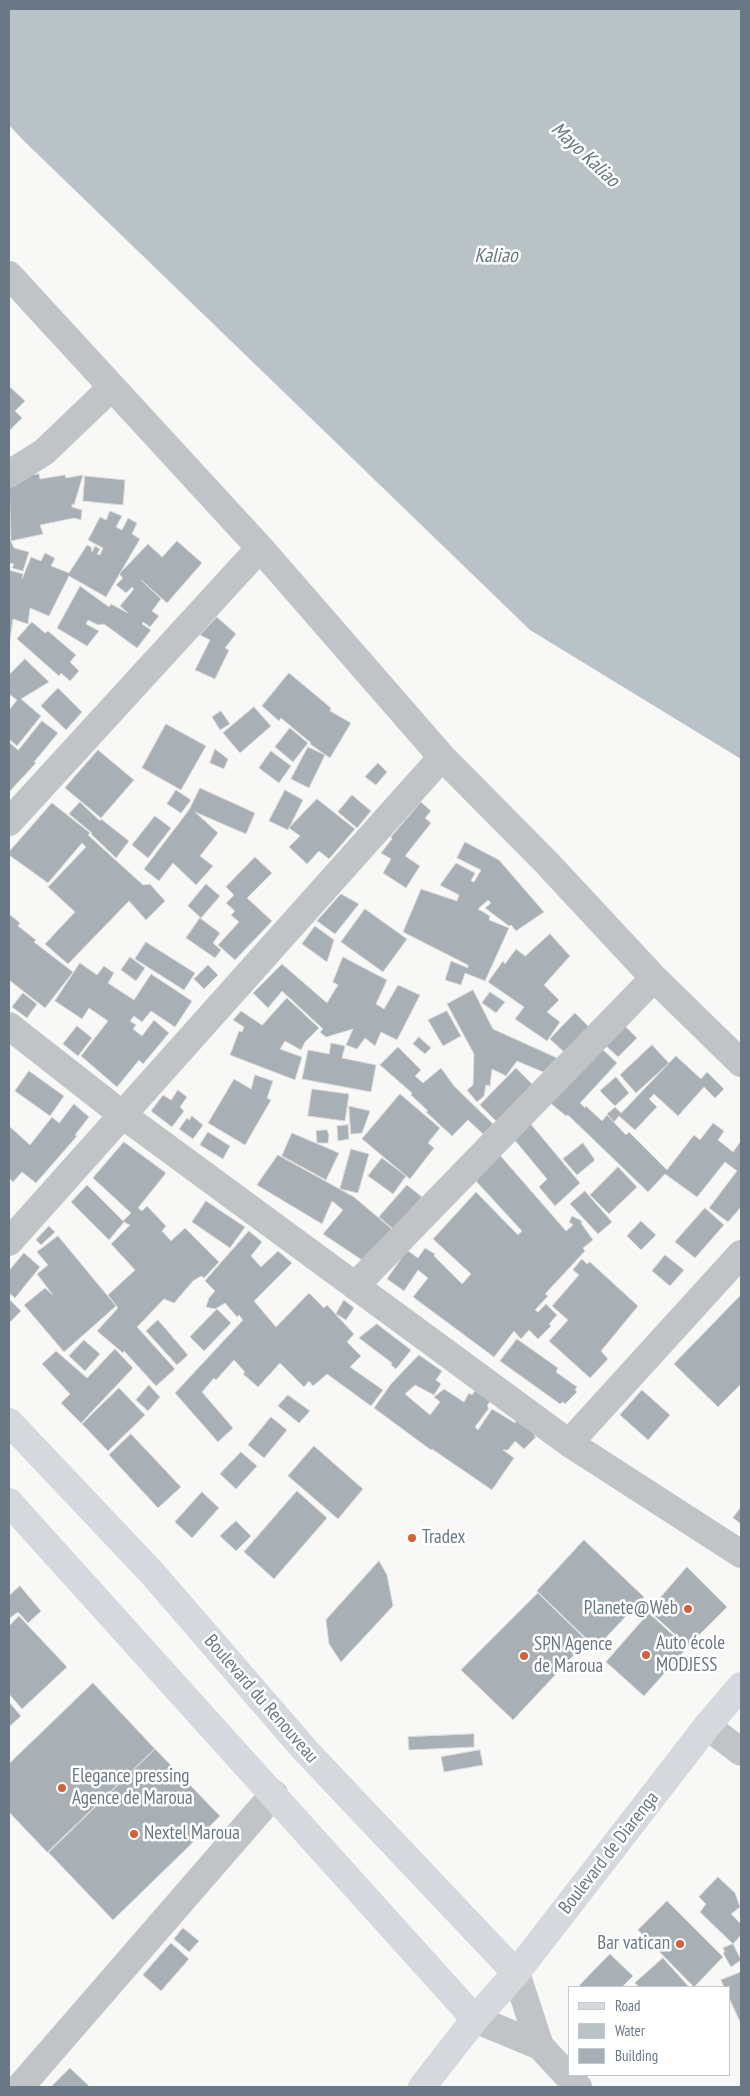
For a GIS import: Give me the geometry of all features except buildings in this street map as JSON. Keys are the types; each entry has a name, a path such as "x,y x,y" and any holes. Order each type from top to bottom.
{"main road":[{"name":"Boulevard du Renouveau","path":"9,1422 152,1573 305,1750 516,1973"},
{"path":"9,1502 475,2019"},
{"name":"Boulevard de Diarenga","path":"422,2087 475,2019 516,1973 707,1726 741,1686"}],"street":[{"path":"9,276 260,548 442,757 546,862 654,978 741,1063"},
{"path":"9,474 44,452 112,387"},
{"path":"9,822 260,548"},
{"path":"9,1242 124,1116 442,757"},
{"path":"356,1286 654,978"},
{"path":"9,1026 124,1116 569,1443 741,1554"},
{"path":"569,1443 741,1254"},
{"path":"707,1726 741,1752"},
{"path":"20,2087 274,1794"},
{"path":"516,1973 540,2046"},
{"path":"475,2019 540,2046 578,2087"}],"water":[{"name":"Kaliao","path":"9,9 741,9 741,759 530,630 24,141 9,125"}],"place":[{"name":"Tradex","path":"412,1538"},
{"name":"Planete@Web","path":"688,1609"},
{"name":"Auto école MODJESS","path":"646,1655"},
{"name":"SPN Agence de Maroua","path":"524,1656"},
{"name":"Elegance pressing Agence de Maroua","path":"62,1788"},
{"name":"Nextel Maroua","path":"134,1834"},
{"name":"Bar vatican","path":"680,1944"}],"water label":[{"name":"Mayo Kaliao","path":"585,155"}]}
